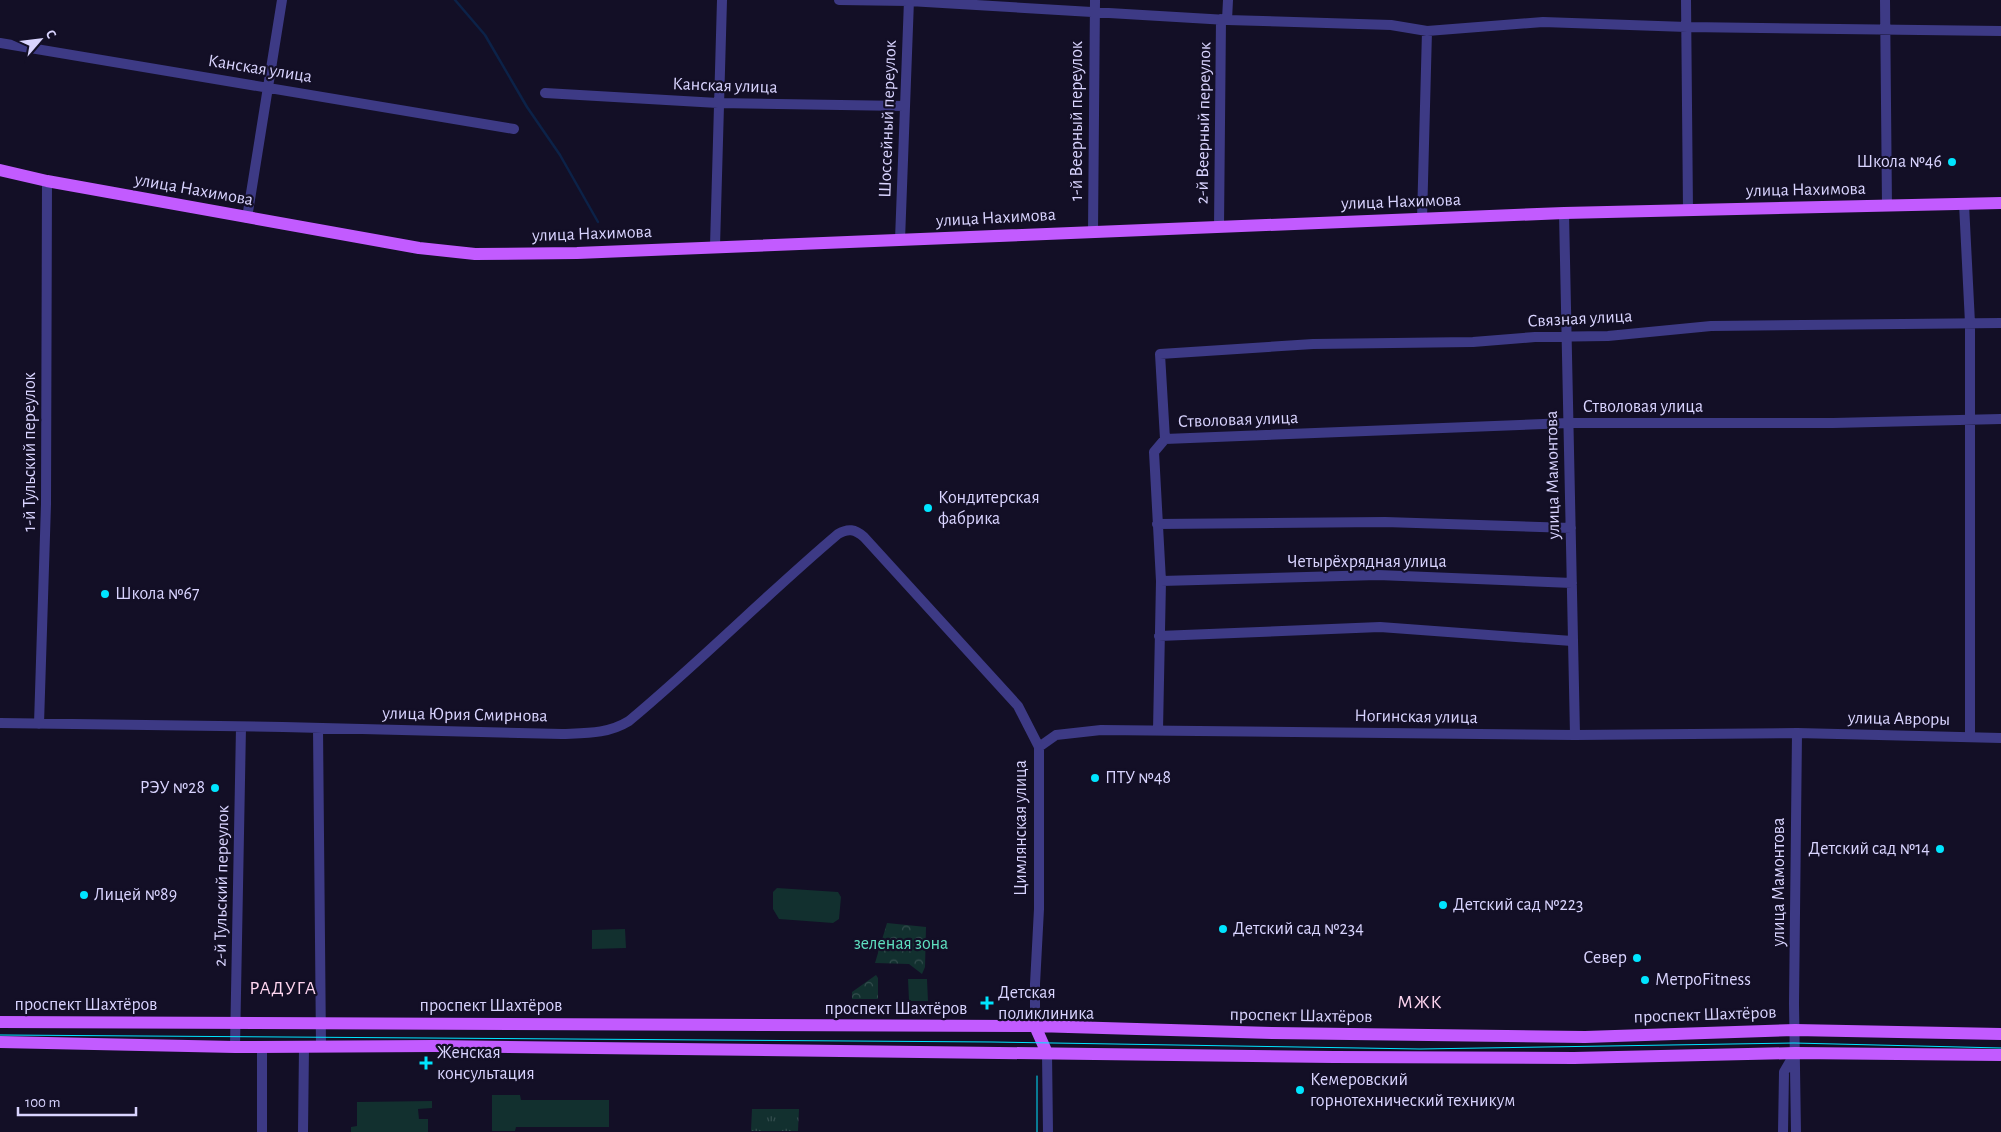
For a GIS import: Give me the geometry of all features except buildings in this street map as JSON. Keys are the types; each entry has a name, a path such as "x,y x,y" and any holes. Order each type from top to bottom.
{"main road":[{"name":"улица Нахимова","path":"0,170 47,181 247,218 419,248 474,254 577,253 1093,231 1564,214 2001,203"},
{"name":"проспект Шахтёров","path":"0,1022 1035,1026 1226,1032 1585,1037 1795,1030 2001,1034"},
{"name":"Цимлянская улица","path":"1035,1026 1047,1053"},
{"path":"0,1042 236,1047 443,1046 1574,1058 1794,1053 2001,1055"}],"street":[{"path":"247,218 282,0"},
{"path":"715,246 722,0"},
{"path":"839,0 909,0 1224,19 1391,25 1427,31 1543,22 1687,27 1884,28 2001,31"},
{"name":"Шоссейный переулок","path":"900,240 909,0"},
{"name":"1-й Веерный переулок","path":"1093,231 1095,0"},
{"name":"2-й Веерный переулок","path":"1219,227 1224,19 1228,0"},
{"path":"1686,0 1688,210"},
{"path":"1885,0 1887,206"},
{"path":"1422,219 1427,31"},
{"name":"Канская улица","path":"0,43 267,86 514,129"},
{"name":"Канская улица","path":"545,93 718,103 904,106"},
{"name":"1-й Тульский переулок","path":"39,724 46,513 47,181"},
{"path":"1964,204 1970,323 1970,737"},
{"name":"улица Мамонтова","path":"1564,214 1575,735"},
{"name":"Связная улица","path":"1165,438 1160,354 1313,344 1473,342 1566,336 1608,336 1711,326 2001,323"},
{"name":"Стволовая улица","path":"1165,438 1569,423 1707,424 2001,419"},
{"path":"1158,730 1161,581 1154,452 1165,438"},
{"path":"1157,524 1384,522 1571,528"},
{"name":"улица Юрия Смирнова","path":"0,723 242,726 562,734 600,732 617,728 644,708 838,534 844,530 854,530"},
{"name":"Цимлянская улица","path":"854,530 864,537 1005,691 1026,720 1039,747 1039,909 1035,1026"},
{"name":"Четырёхрядная улица","path":"1161,581 1378,575 1572,583"},
{"path":"1159,636 1380,627 1572,641"},
{"name":"2-й Тульский переулок","path":"236,1047 242,726"},
{"path":"318,728 321,1047"},
{"name":"Ногинская улица","path":"1039,747 1056,735 1067,732 1158,730 1575,735 1797,733"},
{"name":"улица Мамонтова","path":"1794,1053 1797,733"},
{"name":"улица Авроры","path":"1797,733 2001,738"},
{"path":"262,1047 262,1132"},
{"path":"303,1132 304,1047"},
{"name":"Цимлянская улица","path":"1047,1053 1048,1132"},
{"path":"1783,1132 1784,1072 1794,1053"},
{"path":"1794,1053 1797,1072 1796,1132"}],"green space":[{"path":"777,888 838,892 841,897 839,919 833,923 779,919 773,909 773,892"},
{"name":"зеленая зона","path":"887,923 926,927 925,967 922,974 909,964 875,963"},
{"path":"625,929 626,948 592,949 592,930"},
{"path":"876,975 878,978 878,999 852,999 852,992"},
{"path":"908,979 927,979 928,1001 909,1001"},
{"path":"492,1095 520,1095 521,1100 609,1100 609,1127 516,1127 515,1131 492,1131"},
{"path":"432,1101 432,1108 418,1109 419,1119 428,1119 428,1132 351,1132 351,1127 357,1126 357,1102"},
{"path":"752,1109 799,1109 798,1131 751,1131"}],"waterway":[{"path":"455,0 485,35 527,107 560,155 598,222"}],"tram line":[{"path":"0,1035 992,1042 1420,1049 1794,1043 2001,1048"},
{"path":"1037,1076 1037,1132"}],"place":[{"name":"Школа №46","path":"1952,162"},
{"name":"Кондитерская фабрика","path":"928,508"},
{"name":"Школа №67","path":"105,594"},
{"name":"ПТУ №48","path":"1095,778"},
{"name":"РЭУ №28","path":"215,788"},
{"name":"Детский сад №14","path":"1940,849"},
{"name":"Лицей №89","path":"84,895"},
{"name":"Детский сад №223","path":"1443,905"},
{"name":"Детский сад №234","path":"1223,929"},
{"name":"Север","path":"1637,958"},
{"name":"МетроFitness","path":"1645,980"},
{"name":"Детская поликлиника","path":"987,1003"},
{"name":"Женская консультация","path":"426,1063"},
{"name":"Кемеровский горнотехнический техникум","path":"1300,1090"}],"district":[{"name":"РАДУГА","path":"283,988"},
{"name":"МЖК","path":"1420,1002"}]}
